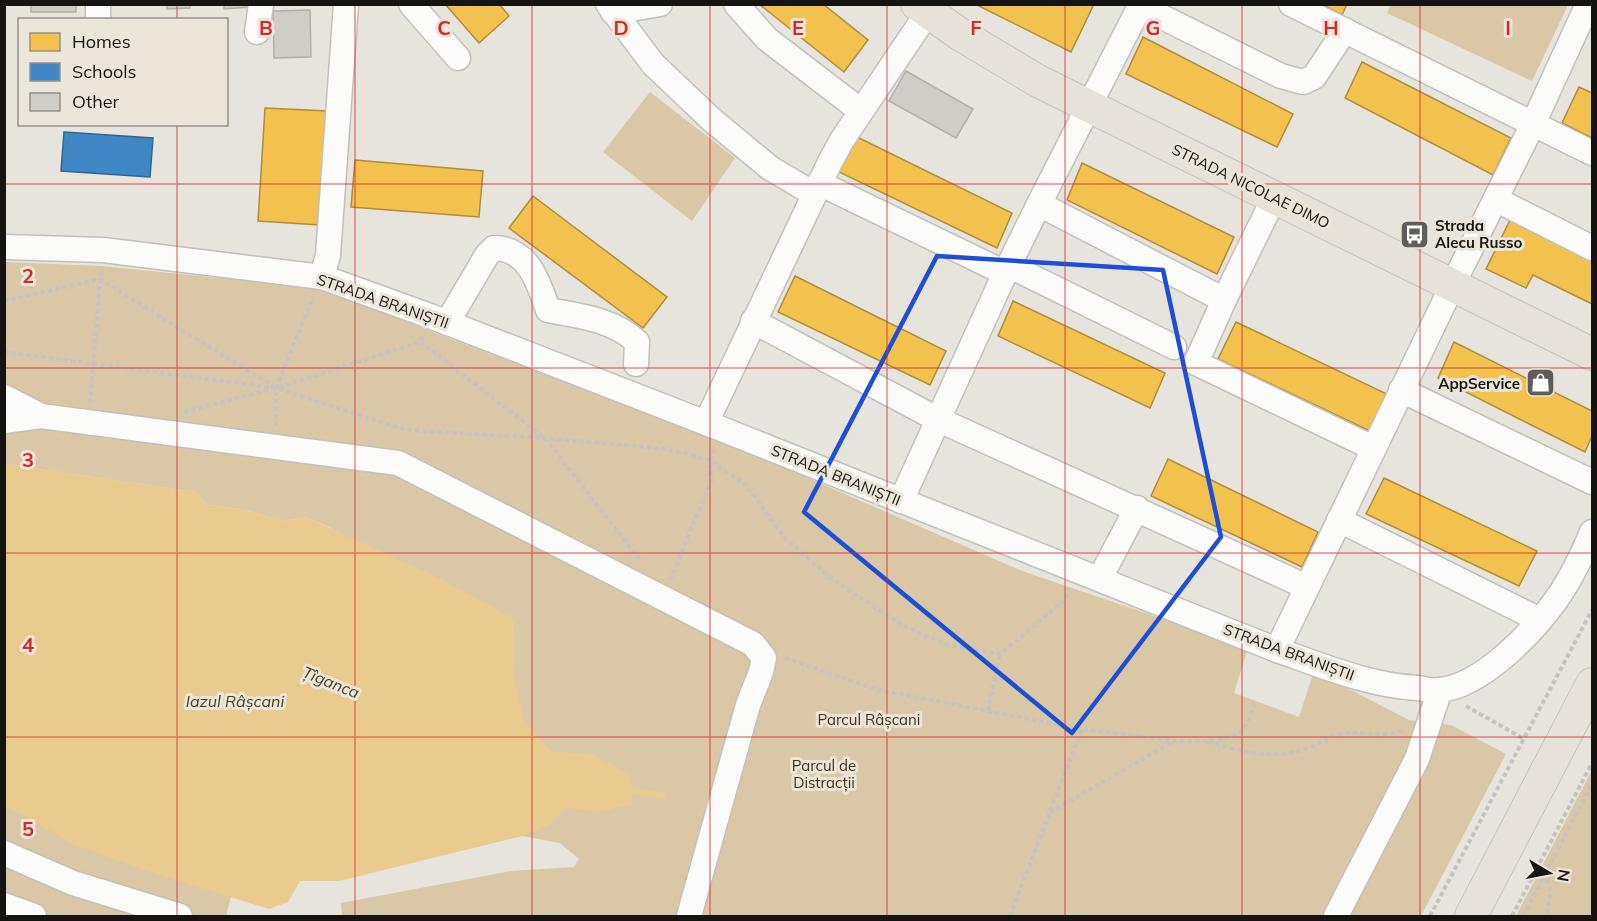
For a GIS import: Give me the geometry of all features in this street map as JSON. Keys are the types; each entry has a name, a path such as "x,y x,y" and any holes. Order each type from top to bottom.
{"main road":[{"name":"STRADA NICOLAE DIMO","path":"923,7 997,57 1087,107 1593,354"},
{"path":"1471,916 1593,684"},
{"path":"1560,746 1593,714"}],"street":[{"path":"257,32 261,4"},
{"path":"322,277 328,255 346,4"},
{"path":"411,4 458,58"},
{"path":"613,7 660,4"},
{"path":"736,4 767,39 861,111"},
{"path":"1291,4 1593,153"},
{"path":"1277,650 1401,390 1497,200 1588,4"},
{"path":"901,501 1006,269 1140,5 1281,76 1303,82 1314,77 1345,30"},
{"path":"613,7 653,64 712,120 770,168 1006,269 1174,347"},
{"path":"712,425 753,321 816,189 842,140 923,7"},
{"path":"1274,198 1196,363 1374,448"},
{"path":"1497,200 1593,248"},
{"path":"1039,204 1224,300"},
{"name":"STRADA BRANIȘTII","path":"4,247 103,250 322,277 439,319 712,425 1277,650 1357,678 1392,687 1440,690 1468,681 1488,669 1540,620 1571,577 1593,532"},
{"path":"439,319 487,255 494,248 504,248 529,265 539,284 548,310 601,321 628,333 637,342 636,364"},
{"path":"753,321 938,418 1307,587"},
{"path":"1401,390 1593,482"},
{"path":"4,397 41,416"},
{"path":"4,421 41,416 398,463 753,644 764,658 761,672 748,705 689,916"},
{"path":"1100,578 1137,508"},
{"path":"1339,520 1540,620"},
{"path":"1336,916 1417,759 1440,690"},
{"path":"4,853 73,883 180,916"},
{"path":"4,905 34,916"}],"path":[{"path":"88,422 101,266"},
{"path":"276,447 276,388 322,277"},
{"path":"4,302 100,279 276,388"},
{"path":"174,414 276,388 420,342 439,319"},
{"path":"420,342 545,438 646,567"},
{"path":"4,352 276,388 406,430 667,448 710,460 746,485 785,538 829,577 904,626 951,646 1000,654"},
{"path":"674,604 670,579 711,481 712,425"},
{"path":"988,711 1000,654 1065,600"},
{"path":"1430,916 1593,609"},
{"path":"764,658 779,656 878,690 1082,729 1173,741 1205,741 1230,737 1241,731 1248,723 1255,701"},
{"path":"1440,690 1524,739"},
{"path":"1205,741 1239,751 1266,754 1293,752 1309,748 1323,739 1336,735 1354,732 1378,736 1398,732 1432,718"},
{"path":"1010,916 1082,729"},
{"path":"1050,814 1173,741"},
{"path":"1512,916 1593,763"},
{"path":"1523,916 1593,784"},
{"path":"1546,871 1550,893 1547,916"}],"highlighted area":[{"path":"937,256 1163,270 1221,537 1072,733 804,512"}],"green space":[{"path":"1391,4 1568,5 1532,81 1387,13"},
{"path":"650,92 735,158 692,221 603,152"},
{"name":"Parcul Râșcani","path":"5,262 101,266 307,287 342,297 762,458 1022,571 1248,648 1234,693 1299,717 1314,671 1409,720 1451,725 1506,754 1421,916 342,916 341,903 511,871 574,867 579,859 560,843 522,836 341,536 331,528 306,517 284,521 242,509 207,505 196,492 5,464"},
{"path":"1592,770 1592,916 1516,916"},
{"path":"4,805 231,896 226,916 5,916"}],"water":[{"name":"Iazul Râșcani","path":"5,464 196,492 207,505 242,509 284,521 306,517 437,577 514,619 513,673 524,721 551,751 594,755 631,775 632,804 600,812 565,808 548,825 522,836 339,881 300,881 288,902 269,909 144,870 73,844 5,805"}],"building: Homes":[{"path":"445,4 499,4 509,16 479,43"},
{"path":"759,4 823,4 868,40 844,72"},
{"path":"975,4 1094,4 1071,52"},
{"path":"1321,4 1347,4 1342,15"},
{"path":"1143,37 1293,114 1277,147 1126,74"},
{"path":"1362,62 1511,138 1493,175 1345,98"},
{"path":"1579,87 1592,93 1592,138 1562,123"},
{"path":"265,108 327,111 320,225 258,221"},
{"path":"855,136 1012,213 997,248 839,172"},
{"path":"355,160 483,171 479,217 351,207"},
{"path":"1082,163 1234,237 1217,274 1067,200"},
{"path":"533,196 667,297 643,328 509,228"},
{"path":"1510,220 1592,260 1592,304 1533,275 1526,288 1486,269"},
{"path":"795,276 946,351 930,385 778,312"},
{"path":"1013,301 1165,373 1150,408 998,336"},
{"path":"1236,322 1391,396 1372,432 1218,359"},
{"path":"1454,342 1592,411 1592,436 1585,452 1438,378"},
{"path":"1168,459 1318,532 1302,567 1151,496"},
{"path":"1384,478 1537,551 1519,586 1366,514"}],"building: Schools":[{"path":"64,132 153,138 150,177 61,171"}],"building: Other":[{"path":"31,4 76,4 76,12 31,12"},
{"path":"167,4 190,4 190,8 167,9"},
{"path":"224,4 251,4 251,7 224,9"},
{"path":"310,10 311,57 274,58 273,11"},
{"path":"906,71 973,109 956,138 889,101"}],"waterway":[{"name":"Țîganca","path":"625,790 663,795"}],"place":[{"name":"Strada Alecu Russo","path":"1414,234"},
{"name":"AppService","path":"1541,383"}],"park label":[{"name":"Parcul de Distracții","path":"824,774"}]}
